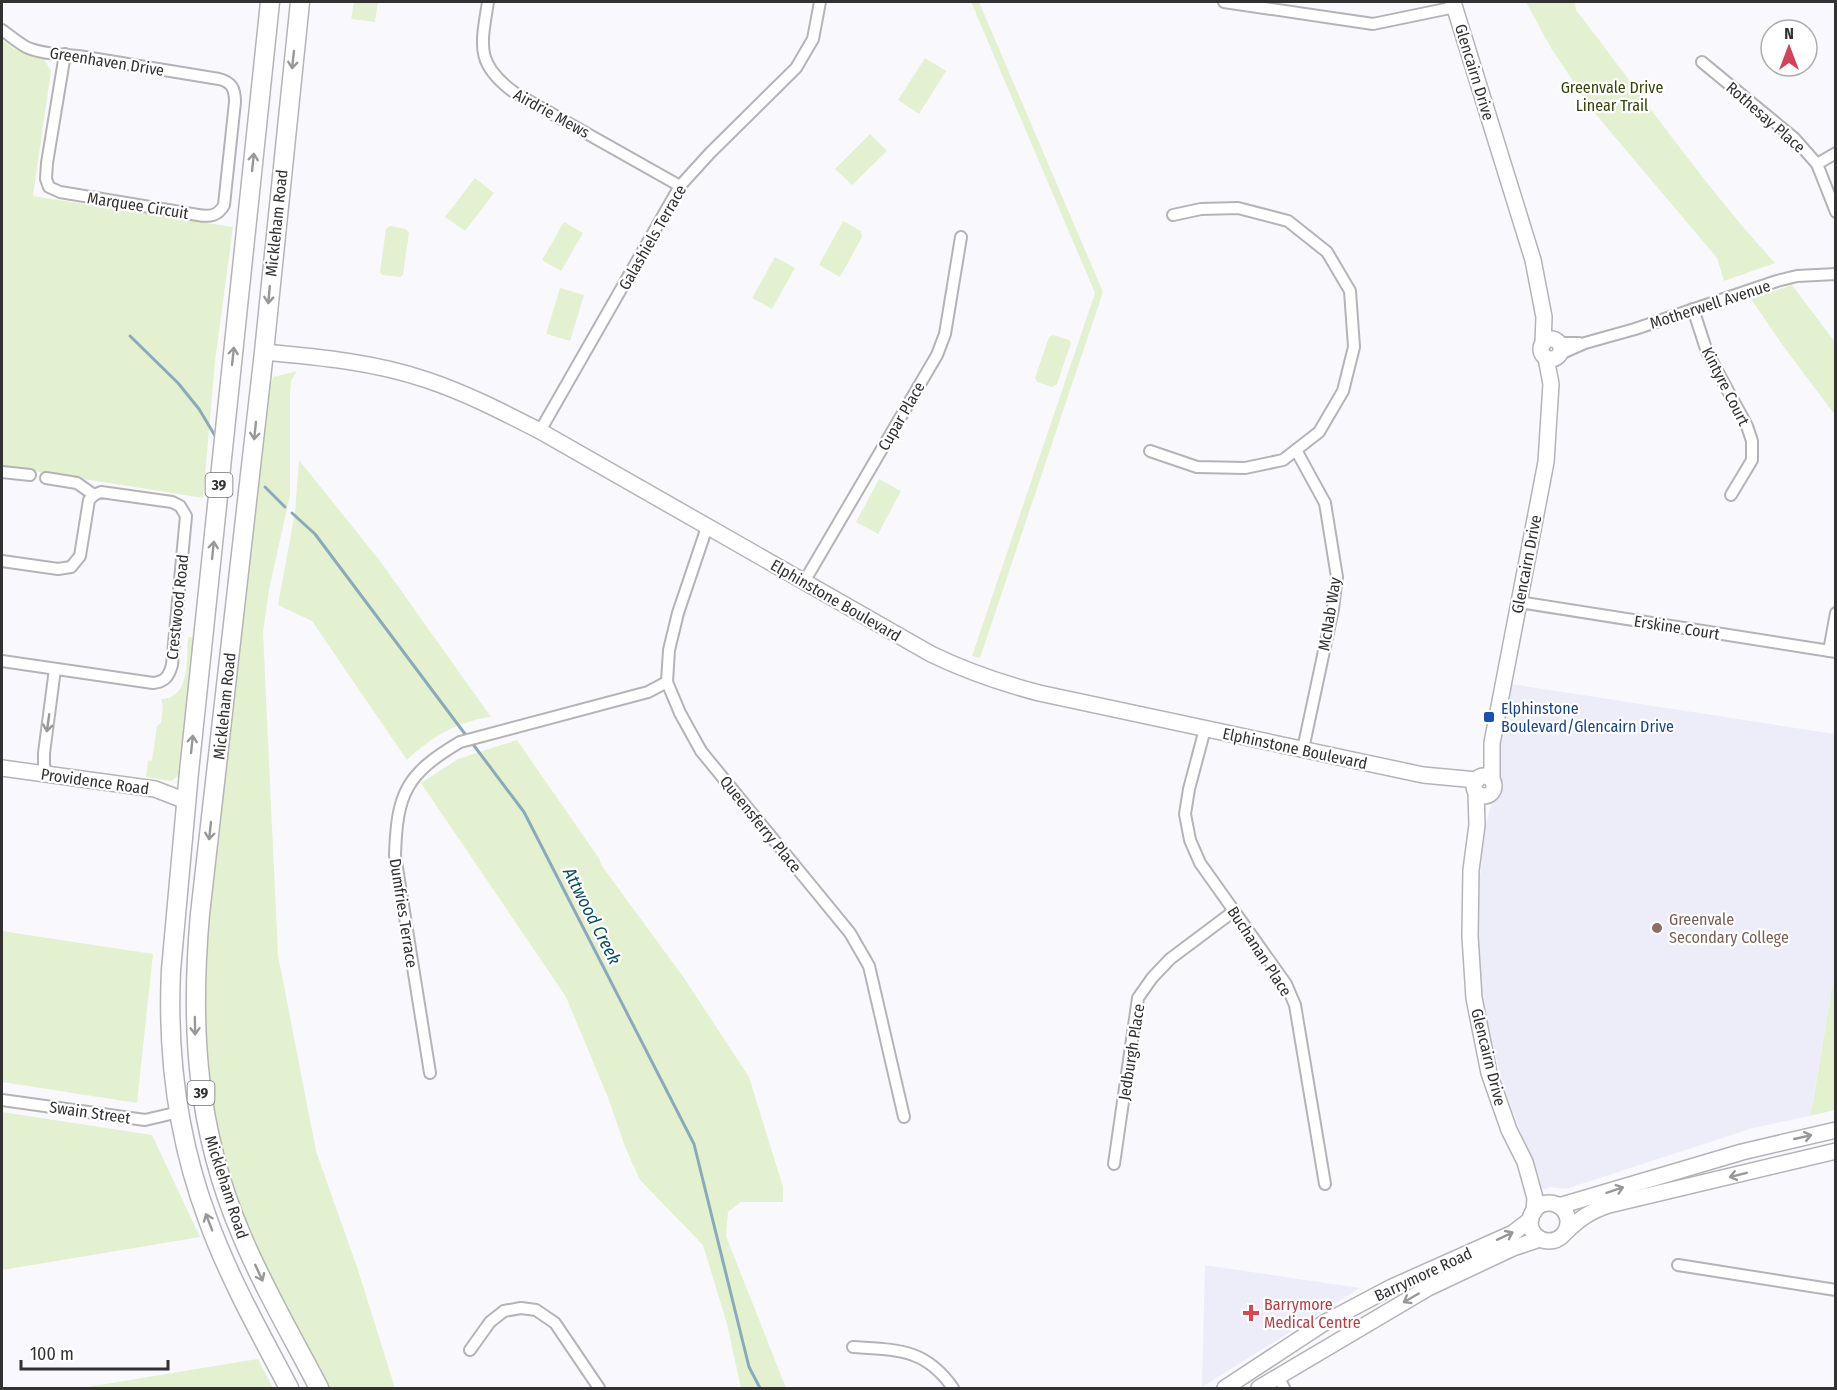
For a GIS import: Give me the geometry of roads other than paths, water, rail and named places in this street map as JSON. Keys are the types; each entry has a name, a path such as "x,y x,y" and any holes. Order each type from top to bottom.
{"main road":[{"name":"Mickleham Road","path":"270,2 189,772 178,798 170,1034 179,1112 192,1170 208,1221 252,1318 289,1389"},
{"name":"Mickleham Road","path":"300,2 264,352 200,914 195,982 195,1038 203,1108 222,1181 242,1236 319,1389"},
{"path":"241,280 253,232 259,226 268,224 273,225 275,232"},
{"path":"178,798 199,800 216,773"}],"street":[{"name":"Airdrie Mews","path":"488,2 482,52 487,65 502,84 680,186"},
{"name":"Galashiels Terrace","path":"540,431 680,186 796,68 813,39 820,2"},
{"path":"1224,2 1373,24 1454,4"},
{"name":"Glencairn Drive","path":"1454,4 1533,260 1544,317 1554,349 1546,462 1492,743 1481,786 1471,870 1470,925 1474,998 1489,1073 1509,1130 1525,1162 1535,1198 1532,1215"},
{"name":"Greenhaven Drive","path":"2,30 28,48 219,79"},
{"name":"Marquee Circuit","path":"65,54 46,163 46,179 49,187 60,192 198,215 215,215 224,205 235,95 230,84 219,79"},
{"name":"Rothesay Place","path":"1702,62 1794,138 1817,164 1836,212"},
{"path":"1817,164 1836,153"},
{"path":"1150,451 1197,466 1245,468 1282,460 1319,432 1343,391 1354,347 1350,291 1327,252 1288,221 1238,207 1202,209 1173,214"},
{"name":"Cupar Place","path":"804,582 937,355 945,334 961,237"},
{"name":"Motherwell Avenue","path":"1554,349 1585,343 1797,276 1836,274"},
{"name":"Kintyre Court","path":"1693,309 1707,352 1748,426 1752,441 1752,460 1731,495"},
{"name":"Elphinstone Boulevard","path":"264,352 335,358 394,370 425,379 482,401 540,431 931,654 996,682 1205,729 1481,786"},
{"name":"McNab Way","path":"1296,450 1324,503 1337,576 1333,609 1303,749"},
{"path":"2,472 30,475"},
{"path":"2,561 67,569 75,565 80,556 87,506 94,495 77,483 46,478"},
{"name":"Crestwood Road","path":"2,661 153,683 163,680 168,675 172,665 185,512 172,502 110,492 94,495"},
{"name":"Queensferry Place","path":"707,526 669,650 667,682 680,713 701,751 850,933 869,966 903,1117"},
{"name":"Erskine Court","path":"1519,602 1832,652"},
{"path":"1832,652 1836,613"},
{"path":"49,776 44,765 44,753 55,669"},
{"name":"Dumfries Terrace","path":"430,1073 394,855 396,824 403,796 417,773 436,756 460,742 648,692 667,682"},
{"name":"Buchanan Place","path":"1205,729 1189,789 1185,814 1190,840 1200,863 1286,984 1294,1005 1325,1184"},
{"name":"Providence Road","path":"2,768 155,789 178,798"},
{"path":"155,789 173,787 189,772"},
{"name":"Jedburgh Place","path":"1114,1164 1138,998 1152,978 1170,959 1234,911"},
{"name":"Swain Street","path":"2,1100 145,1120 179,1112"},
{"path":"1836,1130 1742,1152 1555,1205 1539,1207 1532,1215 1532,1230 1540,1239 1554,1241 1561,1237 1580,1217 1609,1205 1836,1151"},
{"name":"Glencairn Drive","path":"1529,1178 1541,1196 1555,1205"},
{"path":"1555,1205 1567,1215 1566,1232"},
{"name":"Barrymore Road","path":"1226,1389 1324,1323 1392,1287 1513,1233 1532,1215"},
{"name":"Barrymore Road","path":"1259,1389 1281,1382 1428,1288 1514,1248 1540,1239"},
{"path":"1678,1265 1836,1290"},
{"path":"470,1350 490,1322 504,1311 521,1308 537,1310 555,1323 599,1389"},
{"path":"853,1347 902,1350 925,1360 943,1374 953,1389"},
{"path":"1268,1360 1281,1382"}],"waterway":[{"name":"Attwood Creek","path":"130,336 178,383 199,409 217,439"},
{"name":"Attwood Creek","path":"265,487 285,507"},
{"name":"Attwood Creek","path":"292,513 315,534 468,738"},
{"name":"Attwood Creek","path":"472,743 524,812 694,1144 749,1367 760,1388"}],"place":[{"name":"Elphinstone Boulevard/Glencairn Drive","path":"1489,717"},
{"name":"Greenvale Secondary College","path":"1657,928"},
{"name":"Barrymore Medical Centre","path":"1251,1313"}],"park label":[{"name":"Greenvale Drive Linear Trail","path":"1612,96"}]}
